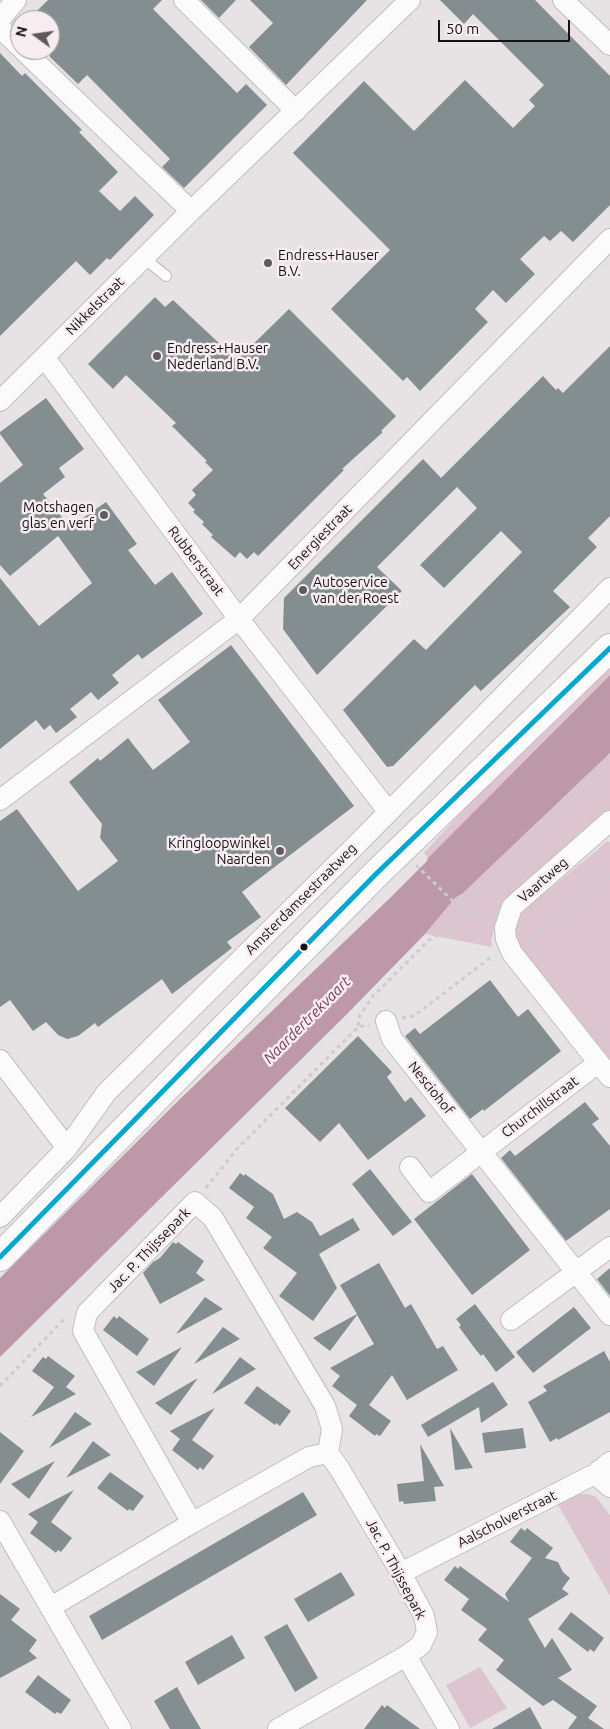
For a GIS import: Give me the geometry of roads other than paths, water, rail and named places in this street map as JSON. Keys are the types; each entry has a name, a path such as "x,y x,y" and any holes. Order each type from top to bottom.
{"street":[{"path":"0,19 16,0"},
{"path":"184,0 296,111"},
{"name":"Nikkelstraat","path":"0,401 191,211 410,0"},
{"path":"563,0 610,45"},
{"path":"0,28 10,38"},
{"path":"33,60 191,211"},
{"name":"Energiestraat","path":"0,800 239,619 610,239"},
{"name":"Rubberstraat","path":"44,357 239,619 388,811"},
{"name":"Amsterdamsestraatweg","path":"0,1217 67,1148 106,1093 356,846 388,811 610,588"},
{"path":"0,1257 376,874 610,648"},
{"name":"Vaartweg","path":"512,953 506,939 505,928 512,907 610,821"},
{"name":"Churchillstraat","path":"482,1152 604,1070 512,953"},
{"name":"Nesciohof","path":"386,1022 392,1039 610,1315"},
{"path":"0,1060 67,1148"},
{"path":"410,1168 429,1192 482,1152"},
{"name":"Jac. P. Thijssepark","path":"192,1523 83,1331 88,1313 195,1202 213,1218 325,1406 332,1429 328,1453 402,1573 424,1616 428,1632 421,1645 406,1656 278,1729"},
{"path":"511,1320 610,1247"},
{"path":"50,1607 192,1523 309,1457 328,1453"},
{"path":"602,1468 610,1487"},
{"name":"Aalscholverstraat","path":"402,1573 602,1468"},
{"path":"0,1521 121,1729"},
{"path":"406,1656 449,1729"}],"lane":[{"path":"144,258 166,276"}],"water":[{"name":"Naardertrekvaart","path":"610,675 610,753 463,893 455,898 425,934 347,1014 0,1357 0,1278 181,1098 391,897"}],"place":[{"name":"Endress+Hauser B.V.","path":"268,263"},
{"name":"Endress+Hauser Nederland B.V.","path":"157,356"},
{"name":"Motshagen glas en verf","path":"104,515"},
{"name":"Autoservice van der Roest","path":"303,590"},
{"name":"Kringloopwinkel Naarden","path":"280,851"}]}
